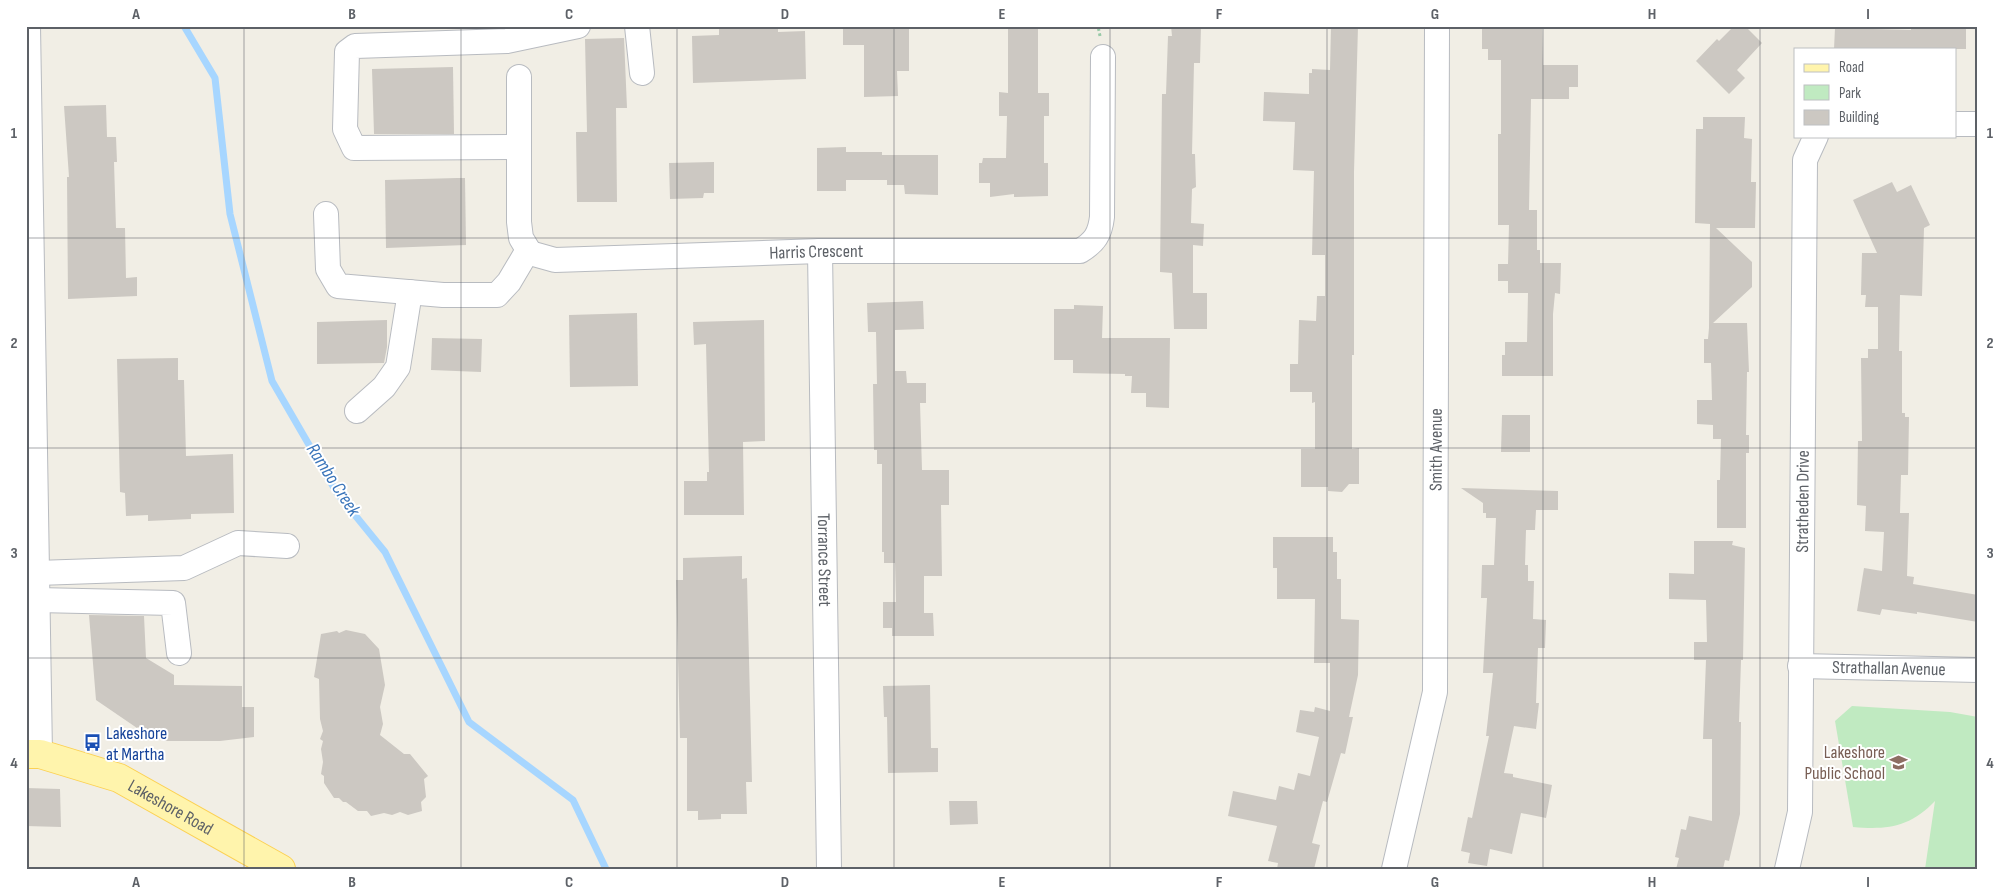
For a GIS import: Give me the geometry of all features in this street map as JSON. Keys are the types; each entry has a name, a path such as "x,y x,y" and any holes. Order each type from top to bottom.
{"main road":[{"name":"Lakeshore Road","path":"33,754 119,778 281,869"}],"street":[{"path":"28,26 30,342 37,572 33,754"},
{"path":"519,147 354,148 345,130 347,52 355,46 507,41 578,26"},
{"path":"636,26 642,73"},
{"name":"Smith Avenue","path":"1394,869 1435,692 1437,26"},
{"name":"Harris Crescent","path":"528,250 530,253 555,260 820,250 1080,251 1091,244 1100,232 1102,217 1103,57"},
{"path":"326,214 328,269 338,286 443,295 497,294 509,282 528,250 522,238 519,222 519,77"},
{"path":"1956,124 1978,124"},
{"name":"Stratheden Drive","path":"1787,869 1800,812 1805,160 1815,138"},
{"name":"Torrance Street","path":"820,250 829,869"},
{"path":"357,411 384,387 398,367 410,292"},
{"path":"37,572 184,568 238,543 287,546"},
{"path":"37,600 173,603 179,653"},
{"name":"Strathallan Avenue","path":"1800,666 1978,670"}],"green space":[{"name":"Lakeshore Public School","path":"1852,706 1950,712 1978,717 1978,869 1925,869 1935,801 1917,816 1898,825 1877,828 1853,827 1835,721"}],"building":[{"path":"719,26 778,26 778,32 805,31 806,79 693,83 692,36 719,35"},
{"path":"843,26 909,26 909,71 897,71 898,96 864,97 864,45 843,45"},
{"path":"1008,26 1033,26 1033,29 1038,29 1038,93 1049,93 1049,116 1044,116 1044,163 1048,163 1048,196 1014,197 1014,194 990,197 990,183 979,183 979,163 982,163 983,158 1006,158 1007,116 999,116 999,92 1008,93"},
{"path":"1171,26 1201,26 1200,63 1194,63 1192,154 1195,154 1196,187 1192,189 1191,223 1204,224 1203,246 1193,245 1193,293 1207,293 1207,329 1174,329 1172,273 1160,272 1162,94 1166,94 1168,36 1172,36"},
{"path":"1331,26 1358,26 1354,172 1352,449 1359,448 1359,484 1349,484 1342,492 1328,491 1328,487 1301,487 1301,449 1315,449 1315,402 1312,403 1312,392 1290,392 1290,364 1298,364 1299,320 1316,321 1317,296 1325,296 1325,255 1312,255 1314,171 1293,170 1295,122 1263,121 1264,92 1309,94 1309,73 1312,73 1312,69 1330,70"},
{"path":"1517,26 1542,26 1543,65 1578,65 1578,87 1569,87 1569,99 1531,99 1529,210 1537,210 1537,250 1540,250 1540,263 1561,263 1560,294 1555,293 1553,314 1553,376 1502,376 1502,355 1505,355 1505,342 1527,342 1528,293 1508,293 1508,281 1498,281 1498,264 1508,264 1509,225 1498,225 1498,134 1501,134 1501,60 1488,60 1488,49 1482,49 1482,28 1517,28"},
{"path":"1734,26 1745,26 1762,43 1737,70 1745,78 1729,94 1696,61 1717,39 1719,41"},
{"path":"1911,26 1966,26 1966,49 1834,48 1835,28 1911,30"},
{"path":"624,38 627,108 616,108 617,202 577,202 576,132 587,132 585,39"},
{"path":"453,67 454,134 374,134 372,69"},
{"path":"106,105 107,137 116,137 117,162 114,162 116,228 125,228 126,278 137,277 137,296 68,299 67,177 69,177 64,106"},
{"path":"1703,117 1745,117 1744,138 1752,139 1751,182 1756,182 1755,228 1716,228 1752,262 1752,287 1713,323 1747,323 1749,372 1747,372 1746,435 1749,435 1749,453 1746,453 1746,528 1717,528 1717,480 1720,480 1721,439 1713,439 1713,425 1697,424 1697,400 1712,400 1711,363 1704,363 1704,339 1708,339 1709,328 1710,224 1695,223 1696,129 1703,129"},
{"path":"846,147 846,152 882,152 882,155 938,155 938,195 905,194 904,185 887,185 887,180 846,180 846,191 817,191 817,148"},
{"path":"714,162 714,193 704,193 703,198 670,199 669,163"},
{"path":"465,178 466,245 386,248 385,180"},
{"path":"1892,182 1897,192 1911,185 1930,225 1924,228 1922,296 1900,295 1899,351 1902,351 1902,413 1905,413 1905,417 1909,417 1908,475 1901,475 1900,513 1909,513 1907,576 1914,577 1913,584 1978,595 1978,622 1917,612 1917,614 1882,609 1880,615 1857,611 1864,568 1882,571 1884,532 1865,531 1866,506 1857,505 1858,441 1862,441 1861,358 1868,358 1868,349 1878,349 1878,307 1865,307 1866,295 1861,295 1862,253 1877,253 1853,200"},
{"path":"923,301 924,329 895,330 895,371 906,371 907,383 926,383 926,403 920,403 922,470 949,470 949,505 941,505 942,576 924,576 924,613 933,613 934,636 892,636 892,628 883,628 883,602 896,602 895,563 884,563 884,552 882,552 882,464 877,464 877,450 874,450 873,384 877,384 876,332 868,332 867,303"},
{"path":"1074,305 1103,306 1102,338 1170,338 1169,408 1146,407 1146,393 1131,393 1132,376 1125,376 1125,374 1073,373 1073,360 1054,360 1054,309 1074,309"},
{"path":"637,313 638,386 570,387 569,315"},
{"path":"387,320 387,347 384,363 317,364 317,322"},
{"path":"764,320 765,441 743,442 744,515 684,515 684,481 707,481 707,472 709,472 706,344 694,345 693,322"},
{"path":"432,338 482,339 481,372 431,370"},
{"path":"178,358 178,380 184,380 186,456 233,454 234,513 191,514 191,519 148,521 148,515 126,516 125,493 120,492 117,359"},
{"path":"1502,415 1530,415 1530,452 1501,452"},
{"path":"1461,488 1558,491 1558,510 1536,510 1535,530 1526,530 1525,565 1528,565 1528,581 1534,581 1533,619 1546,620 1545,648 1538,648 1536,703 1539,703 1536,729 1514,726 1504,773 1513,774 1513,777 1552,785 1546,818 1521,813 1512,854 1490,849 1487,866 1468,863 1470,853 1461,851 1468,817 1472,818 1489,736 1486,736 1493,673 1483,673 1487,598 1481,598 1482,565 1494,565 1496,518 1486,518 1486,513 1483,513 1483,503"},
{"path":"1273,537 1333,537 1333,552 1337,552 1337,579 1341,579 1341,619 1359,620 1358,675 1349,717 1353,717 1345,754 1341,753 1327,802 1323,801 1312,843 1320,845 1314,869 1277,869 1278,863 1268,861 1277,826 1228,816 1233,791 1276,800 1279,786 1294,790 1298,773 1310,776 1319,737 1296,732 1300,710 1314,712 1315,707 1330,711 1330,663 1314,663 1315,599 1277,599 1277,568 1273,568"},
{"path":"1694,541 1733,541 1732,545 1745,548 1743,660 1741,660 1739,722 1741,722 1740,814 1729,861 1725,860 1723,869 1676,869 1679,858 1675,857 1681,829 1686,830 1689,816 1712,821 1712,739 1703,739 1706,660 1694,660 1694,642 1707,642 1706,600 1669,599 1669,573 1694,574"},
{"path":"742,556 742,579 747,578 752,782 746,782 747,814 721,814 721,819 698,820 698,811 687,811 687,738 680,738 676,580 683,580 683,558"},
{"path":"89,615 144,616 146,658 174,675 174,685 242,686 242,707 254,707 254,737 220,741 164,741 137,728 96,700"},
{"path":"346,630 365,634 379,649 385,685 380,707 383,724 380,735 404,754 410,754 428,776 424,779 426,797 421,802 422,811 408,815 400,812 392,815 384,813 371,816 367,811 358,811 339,798 334,798 324,783 324,776 321,774 323,762 321,749 323,741 320,739 323,731 320,719 319,679 314,677 321,634 337,631 339,633"},
{"path":"930,685 931,748 938,748 938,772 888,773 887,717 884,717 883,686"},
{"path":"26,788 60,789 61,827 26,826"},
{"path":"949,801 977,801 978,824 950,825"}],"waterway":[{"name":"Rambo Creek","path":"184,26 215,78 230,214 272,381 337,493 385,552 469,722 573,800 606,869"}],"place":[{"name":"Lakeshore at Martha","path":"92,743"},
{"name":"Lakeshore Public School","path":"1899,762"}]}
